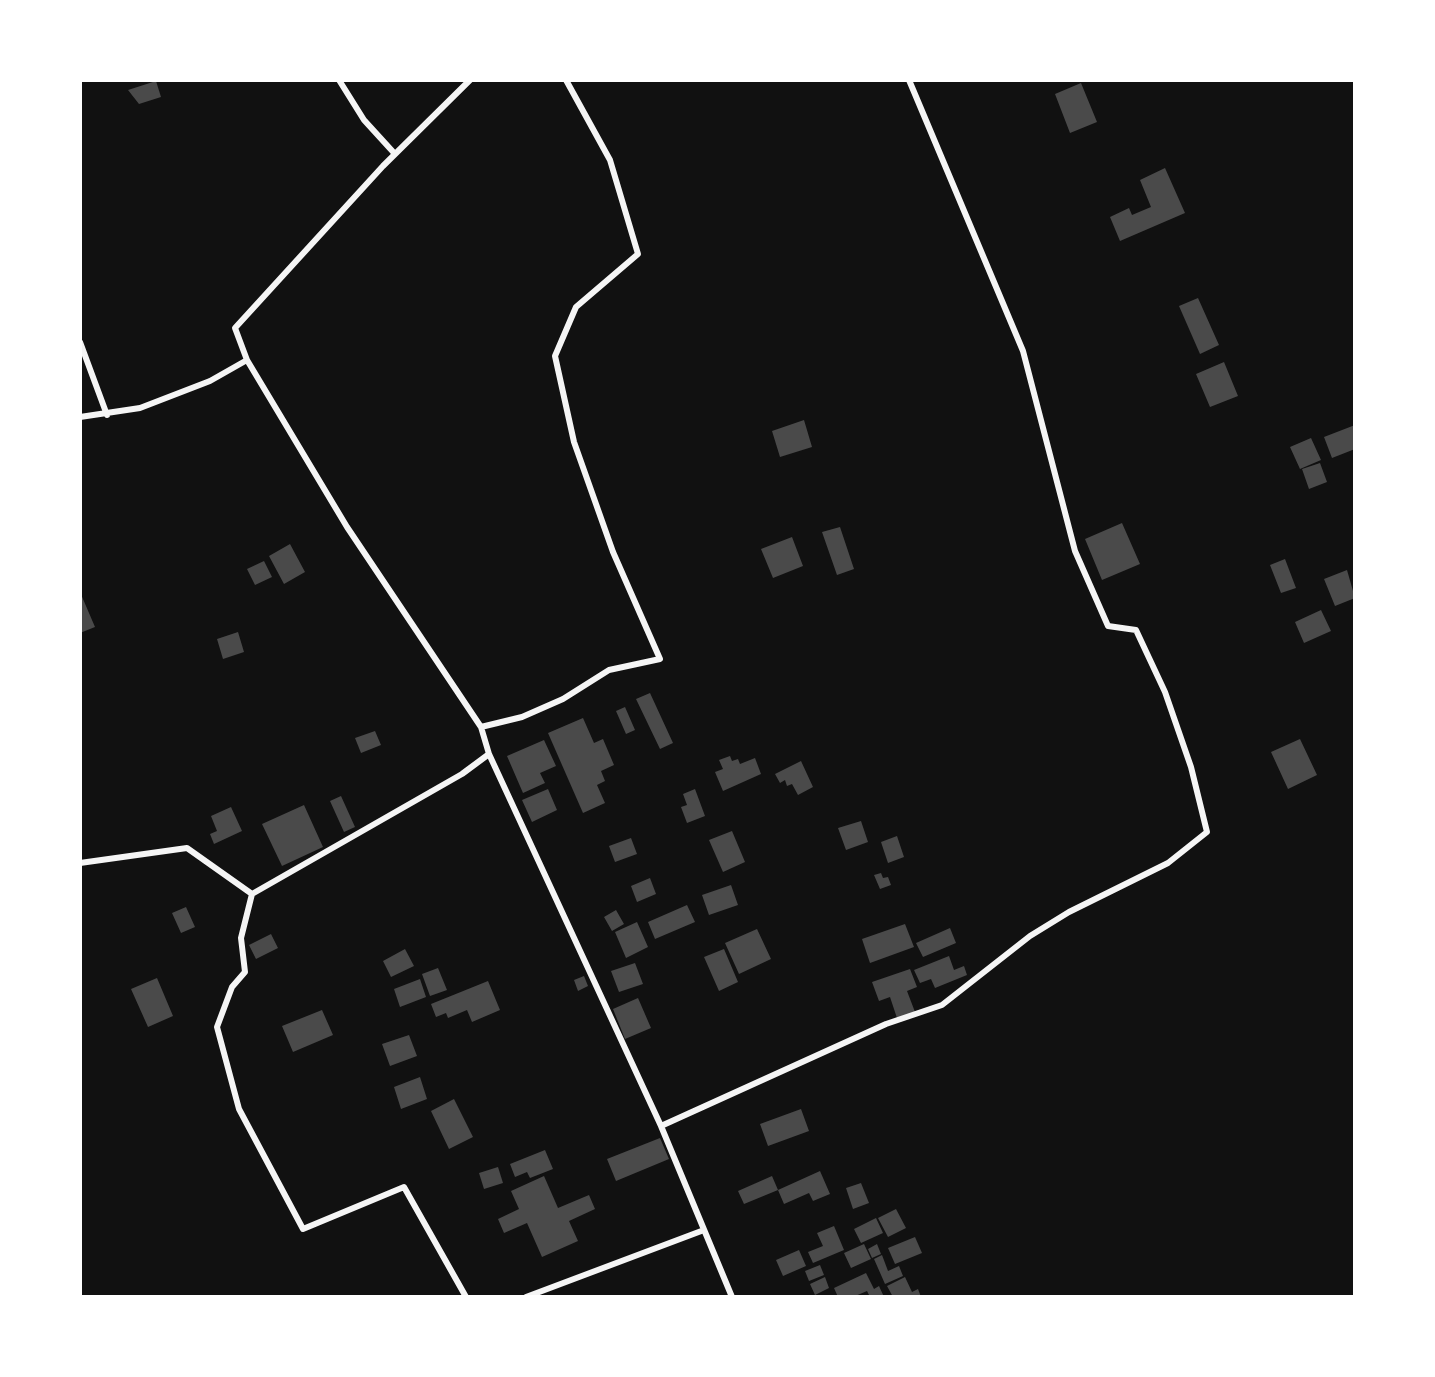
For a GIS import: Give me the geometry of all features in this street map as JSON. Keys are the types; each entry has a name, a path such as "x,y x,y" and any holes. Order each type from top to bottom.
{"street":[{"path":"339,80 364,120 396,154"},
{"path":"470,80 396,154 236,328 247,360 347,526 481,727 489,754 661,1126 732,1297"},
{"path":"481,727 522,717 563,700 609,670 660,659 613,552 574,442 555,356 576,307 638,254 610,160 566,80"},
{"path":"661,1126 886,1024 942,1006 1030,936 1068,912 1168,863 1207,832 1191,767 1144,646 1136,630 1108,626 1075,551 1023,350 910,80"},
{"path":"80,342 107,415"},
{"path":"80,416 140,408 210,380 247,360"},
{"path":"466,1297 404,1187 303,1229 239,1109 217,1027 232,987 246,972 241,938 252,894 462,774 489,754"},
{"path":"80,864 187,848 252,894"},
{"path":"526,1297 704,1230"}],"building":[{"path":"156,81 161,97 139,104 128,90"},
{"path":"1081,83 1097,122 1070,133 1055,94"},
{"path":"1165,168 1185,213 1120,241 1110,217 1129,208 1132,215 1151,207 1140,180"},
{"path":"1198,298 1219,345 1200,354 1179,306"},
{"path":"1224,362 1238,396 1210,407 1196,374"},
{"path":"804,420 812,447 780,457 772,431"},
{"path":"1355,425 1355,449 1332,458 1324,437"},
{"path":"1311,438 1321,460 1300,469 1290,447"},
{"path":"1320,463 1327,482 1309,489 1302,469"},
{"path":"1122,523 1140,564 1102,580 1085,539"},
{"path":"840,527 854,569 837,575 822,532"},
{"path":"792,537 803,566 773,578 761,549"},
{"path":"290,544 305,572 284,584 269,556"},
{"path":"1285,559 1296,588 1281,593 1270,565"},
{"path":"264,561 272,577 255,585 247,569"},
{"path":"1347,570 1355,598 1335,606 1324,579"},
{"path":"80,592 95,627 80,633"},
{"path":"1321,610 1331,631 1304,643 1295,622"},
{"path":"238,632 244,652 223,659 217,639"},
{"path":"650,693 673,743 660,749 636,699"},
{"path":"625,707 635,730 626,734 616,711"},
{"path":"583,718 594,743 603,739 614,765 601,771 605,781 597,785 605,803 583,813 548,733"},
{"path":"375,731 381,745 361,753 355,738"},
{"path":"1300,739 1317,775 1288,789 1271,752"},
{"path":"544,740 556,766 540,773 545,783 523,793 507,756"},
{"path":"730,756 740,764 755,758 761,774 723,791 715,772 723,769 719,760"},
{"path":"801,761 813,787 798,795 792,784 787,786 785,780 780,783 775,774"},
{"path":"548,789 557,810 532,822 522,800"},
{"path":"695,789 705,816 687,823 681,807 687,805 683,794"},
{"path":"341,796 355,827 344,832 330,801"},
{"path":"304,805 323,847 282,866 262,824"},
{"path":"231,807 242,831 214,844 210,834 217,831 211,816"},
{"path":"861,821 868,842 846,850 838,828"},
{"path":"732,831 745,862 723,872 709,840"},
{"path":"897,836 904,857 888,863 881,842"},
{"path":"631,838 637,854 615,862 609,846"},
{"path":"881,873 891,885 880,889 874,875"},
{"path":"650,878 656,894 637,902 631,886"},
{"path":"731,885 738,905 709,915 702,895"},
{"path":"687,905 695,922 655,939 648,922"},
{"path":"186,907 195,927 181,933 172,913"},
{"path":"616,910 624,924 612,931 604,917"},
{"path":"637,922 648,947 626,958 615,932"},
{"path":"905,924 914,947 870,963 862,939"},
{"path":"950,928 956,943 923,957 916,943"},
{"path":"757,929 771,959 739,974 725,943"},
{"path":"271,934 278,948 256,959 249,945"},
{"path":"405,949 414,966 391,977 383,961"},
{"path":"724,949 738,982 719,991 704,957"},
{"path":"949,956 954,970 964,966 967,975 935,988 931,979 920,983 914,970"},
{"path":"635,963 643,984 619,992 611,971"},
{"path":"438,968 447,990 430,996 422,974"},
{"path":"910,969 917,987 907,991 915,1012 897,1018 890,997 879,1001 872,982"},
{"path":"584,976 588,986 578,991 574,980"},
{"path":"157,978 173,1016 148,1027 131,989"},
{"path":"420,979 426,997 400,1007 394,989"},
{"path":"488,981 500,1010 472,1022 467,1010 448,1018 446,1013 436,1017 431,1004"},
{"path":"638,998 651,1028 625,1039 613,1009"},
{"path":"322,1010 333,1035 293,1052 282,1026"},
{"path":"409,1035 417,1056 390,1066 382,1044"},
{"path":"420,1077 427,1099 401,1109 394,1087"},
{"path":"454,1099 473,1137 449,1149 431,1111"},
{"path":"801,1109 809,1131 768,1146 760,1124"},
{"path":"660,1138 669,1159 616,1181 607,1159"},
{"path":"545,1150 553,1169 530,1178 527,1172 515,1177 510,1164"},
{"path":"498,1167 503,1183 484,1189 479,1173"},
{"path":"820,1171 830,1194 813,1201 809,1193 784,1204 778,1190"},
{"path":"544,1176 558,1208 589,1195 595,1209 569,1221 578,1241 542,1257 527,1223 504,1233 498,1219 519,1209 511,1191"},
{"path":"772,1176 778,1190 744,1204 738,1191"},
{"path":"861,1183 869,1203 853,1209 846,1188"},
{"path":"896,1209 906,1228 888,1237 878,1218"},
{"path":"876,1218 883,1233 861,1243 854,1229"},
{"path":"834,1226 844,1250 813,1263 808,1252 823,1246 817,1233"},
{"path":"915,1237 922,1253 895,1264 888,1248"},
{"path":"864,1244 871,1259 851,1268 844,1253"},
{"path":"877,1244 881,1254 872,1258 868,1249"},
{"path":"799,1250 806,1266 783,1276 776,1260"},
{"path":"882,1255 888,1271 899,1266 903,1276 885,1284 874,1259"},
{"path":"820,1265 824,1275 809,1281 805,1271"},
{"path":"866,1273 874,1289 879,1286 884,1297 870,1297 867,1291 853,1297 838,1297 834,1288"},
{"path":"825,1277 829,1288 815,1295 810,1284"},
{"path":"905,1277 912,1292 918,1289 921,1297 893,1297 887,1286"}]}
